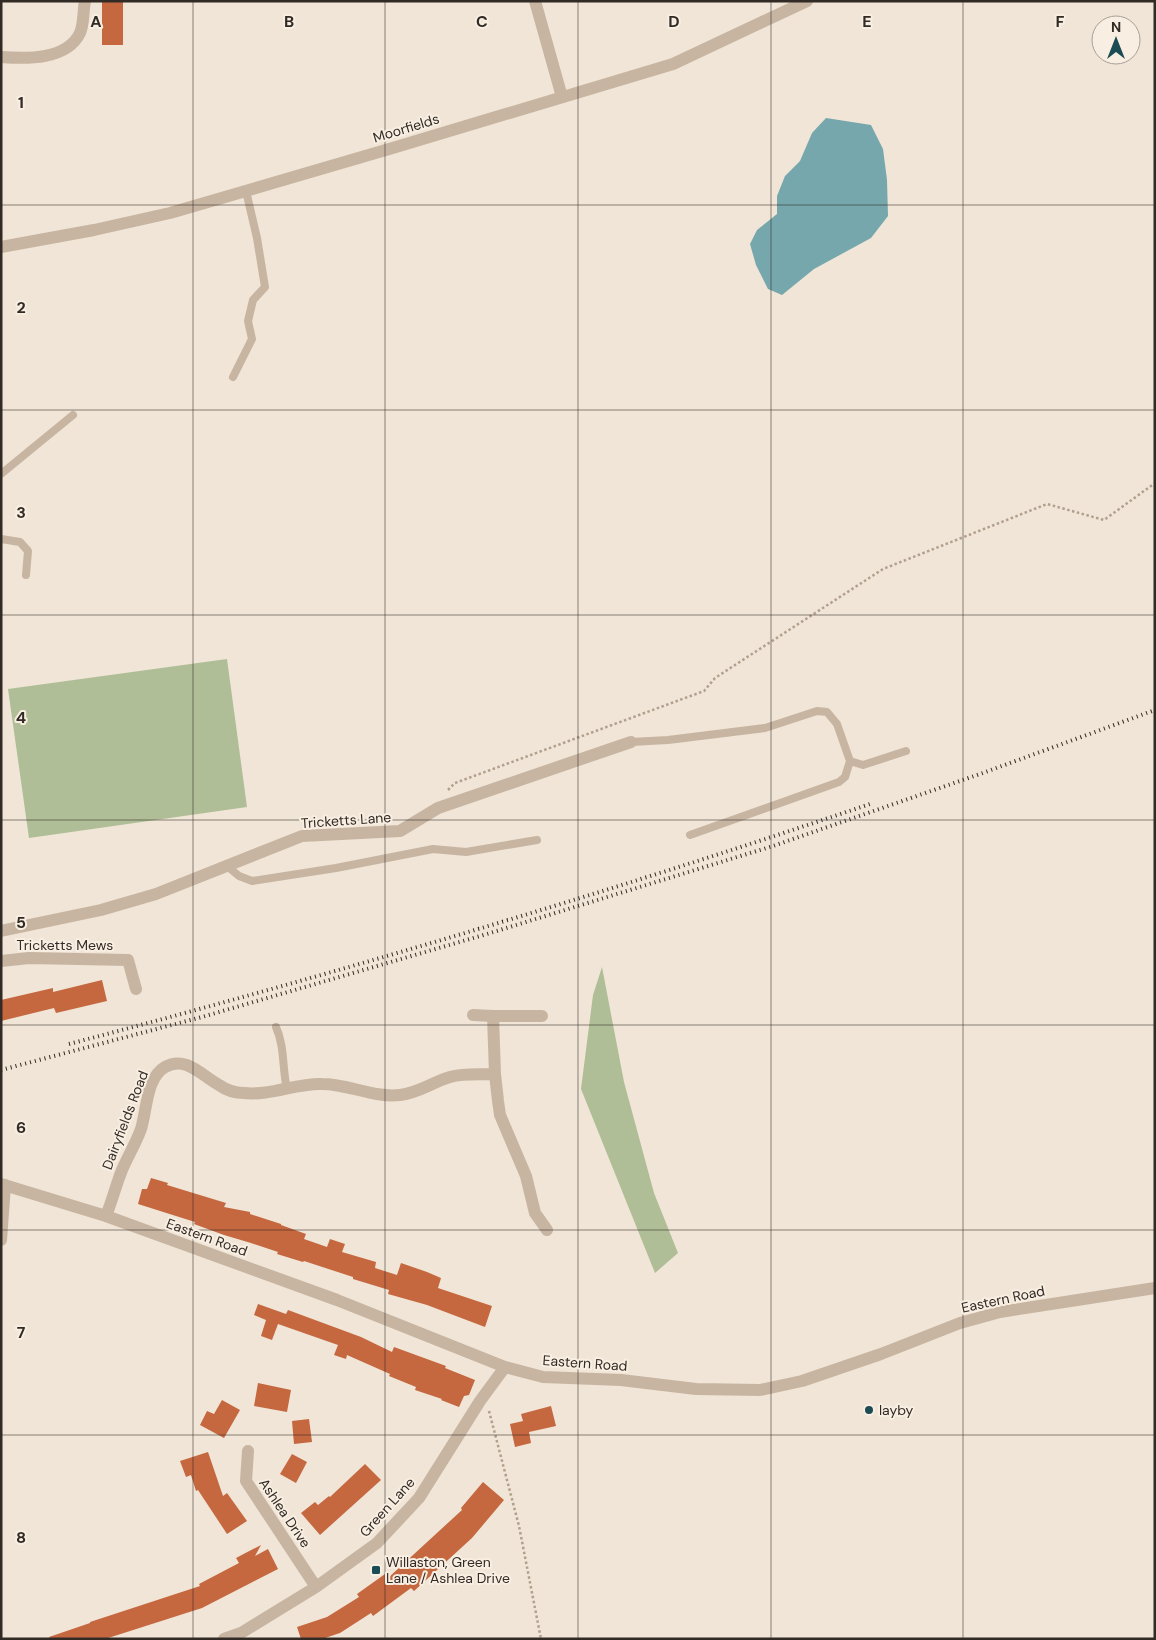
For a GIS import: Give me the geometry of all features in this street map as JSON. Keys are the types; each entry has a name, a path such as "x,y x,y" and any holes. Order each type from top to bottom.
{"street":[{"path":"1,57 39,58 61,51 73,44 81,31 85,1"},
{"path":"536,1 562,97"},
{"name":"Moorfields","path":"1,247 94,230 151,217 246,191 673,64 807,1"},
{"name":"Tricketts Lane","path":"1,931 102,910 156,894 302,836 400,831 438,808 631,742"},
{"name":"Tricketts Mews","path":"1,961 29,958 128,960 136,989"},
{"path":"473,1015 542,1016"},
{"path":"492,1016 495,1074 500,1115 526,1176 535,1213 548,1230"},
{"name":"Dairyfields Road","path":"106,1216 122,1170 142,1127 154,1080 165,1067 182,1063 191,1066 219,1086 242,1093 255,1094 308,1084 324,1084 387,1096 415,1092 452,1076 495,1074"},
{"path":"1,1240 3,1184"},
{"name":"Eastern Road","path":"3,1184 106,1216 337,1300 505,1367 543,1377 621,1380 696,1389 760,1390 802,1381 881,1354 960,1323 992,1314 1155,1288"},
{"name":"Green Lane","path":"224,1639 241,1633 316,1586 377,1543 419,1498 480,1402 505,1367"},
{"name":"Ashlea Drive","path":"248,1451 246,1481 316,1586"}],"lane":[{"path":"233,377 252,339 248,321 253,300 265,287 257,238 246,191"},
{"path":"1,474 73,415"},
{"path":"1,538 20,542 28,552 26,575"},
{"path":"631,742 668,740 765,728 817,711 827,712 837,724 850,761 845,777 839,782 690,835"},
{"path":"850,761 863,765 906,751"},
{"path":"227,866 239,876 252,881 336,868 433,849 466,852 537,840"},
{"path":"276,1027 282,1040 284,1077 287,1089"}],"path":[{"path":"438,808 438,799 455,783 704,691 715,678 883,569 1047,504 1104,520 1155,483"},
{"path":"480,1402 488,1406 519,1526 541,1639"}],"green space":[{"path":"227,659 247,807 29,838 8,689"},
{"path":"602,967 624,1082 654,1193 678,1253 655,1273 581,1089 593,995"}],"water":[{"path":"826,118 871,125 883,149 887,180 888,216 871,238 814,269 782,295 768,289 756,265 750,244 757,230 777,214 777,196 785,176 800,161 812,133"}],"building":[{"path":"102,1 123,1 123,45 102,45"},
{"path":"102,980 107,1001 56,1013 54,1008 1,1021 1,1000 53,988 53,992"},
{"path":"151,1178 168,1183 167,1185 226,1203 224,1207 250,1212 250,1214 281,1224 306,1234 304,1239 327,1247 330,1239 345,1244 342,1252 376,1262 375,1268 397,1275 401,1263 441,1278 438,1288 492,1306 485,1327 427,1305 388,1294 389,1290 353,1279 353,1277 277,1254 278,1252 194,1224 195,1222 138,1204 142,1189 147,1189"},
{"path":"258,1304 286,1314 288,1310 361,1337 392,1352 394,1347 446,1366 445,1368 475,1380 469,1395 464,1396 459,1407 415,1390 416,1387 347,1355 346,1359 334,1355 338,1345 278,1324 272,1340 261,1336 266,1320 254,1315"},
{"path":"258,1383 291,1390 287,1412 254,1406"},
{"path":"222,1400 240,1410 224,1438 200,1425 207,1411 214,1414"},
{"path":"551,1406 556,1426 529,1432 531,1443 515,1447 510,1424 523,1421 521,1414"},
{"path":"309,1419 312,1442 294,1444 292,1421"},
{"path":"208,1452 223,1496 227,1493 247,1521 227,1534 198,1490 196,1491 191,1475 186,1477 180,1461"},
{"path":"292,1454 307,1462 296,1483 280,1474"},
{"path":"365,1464 381,1480 320,1535 301,1513 315,1502 318,1505 330,1497"},
{"path":"483,1482 504,1500 472,1538 414,1591 411,1588 373,1616 371,1613 340,1633 322,1639 301,1639 297,1627 327,1617 359,1597 357,1594 385,1574 388,1578 462,1510 461,1508"},
{"path":"261,1545 255,1556 268,1549 278,1569 202,1608 105,1639 50,1639 49,1637 200,1586 199,1584 239,1563 236,1558"}],"railway":[{"path":"1,1070 202,1017 487,934 773,846 980,774 1155,710"},
{"path":"69,1044 473,931 674,869 873,803"}],"place":[{"name":"layby","path":"869,1410"},
{"name":"Willaston, Green Lane / Ashlea Drive","path":"376,1570"}]}
